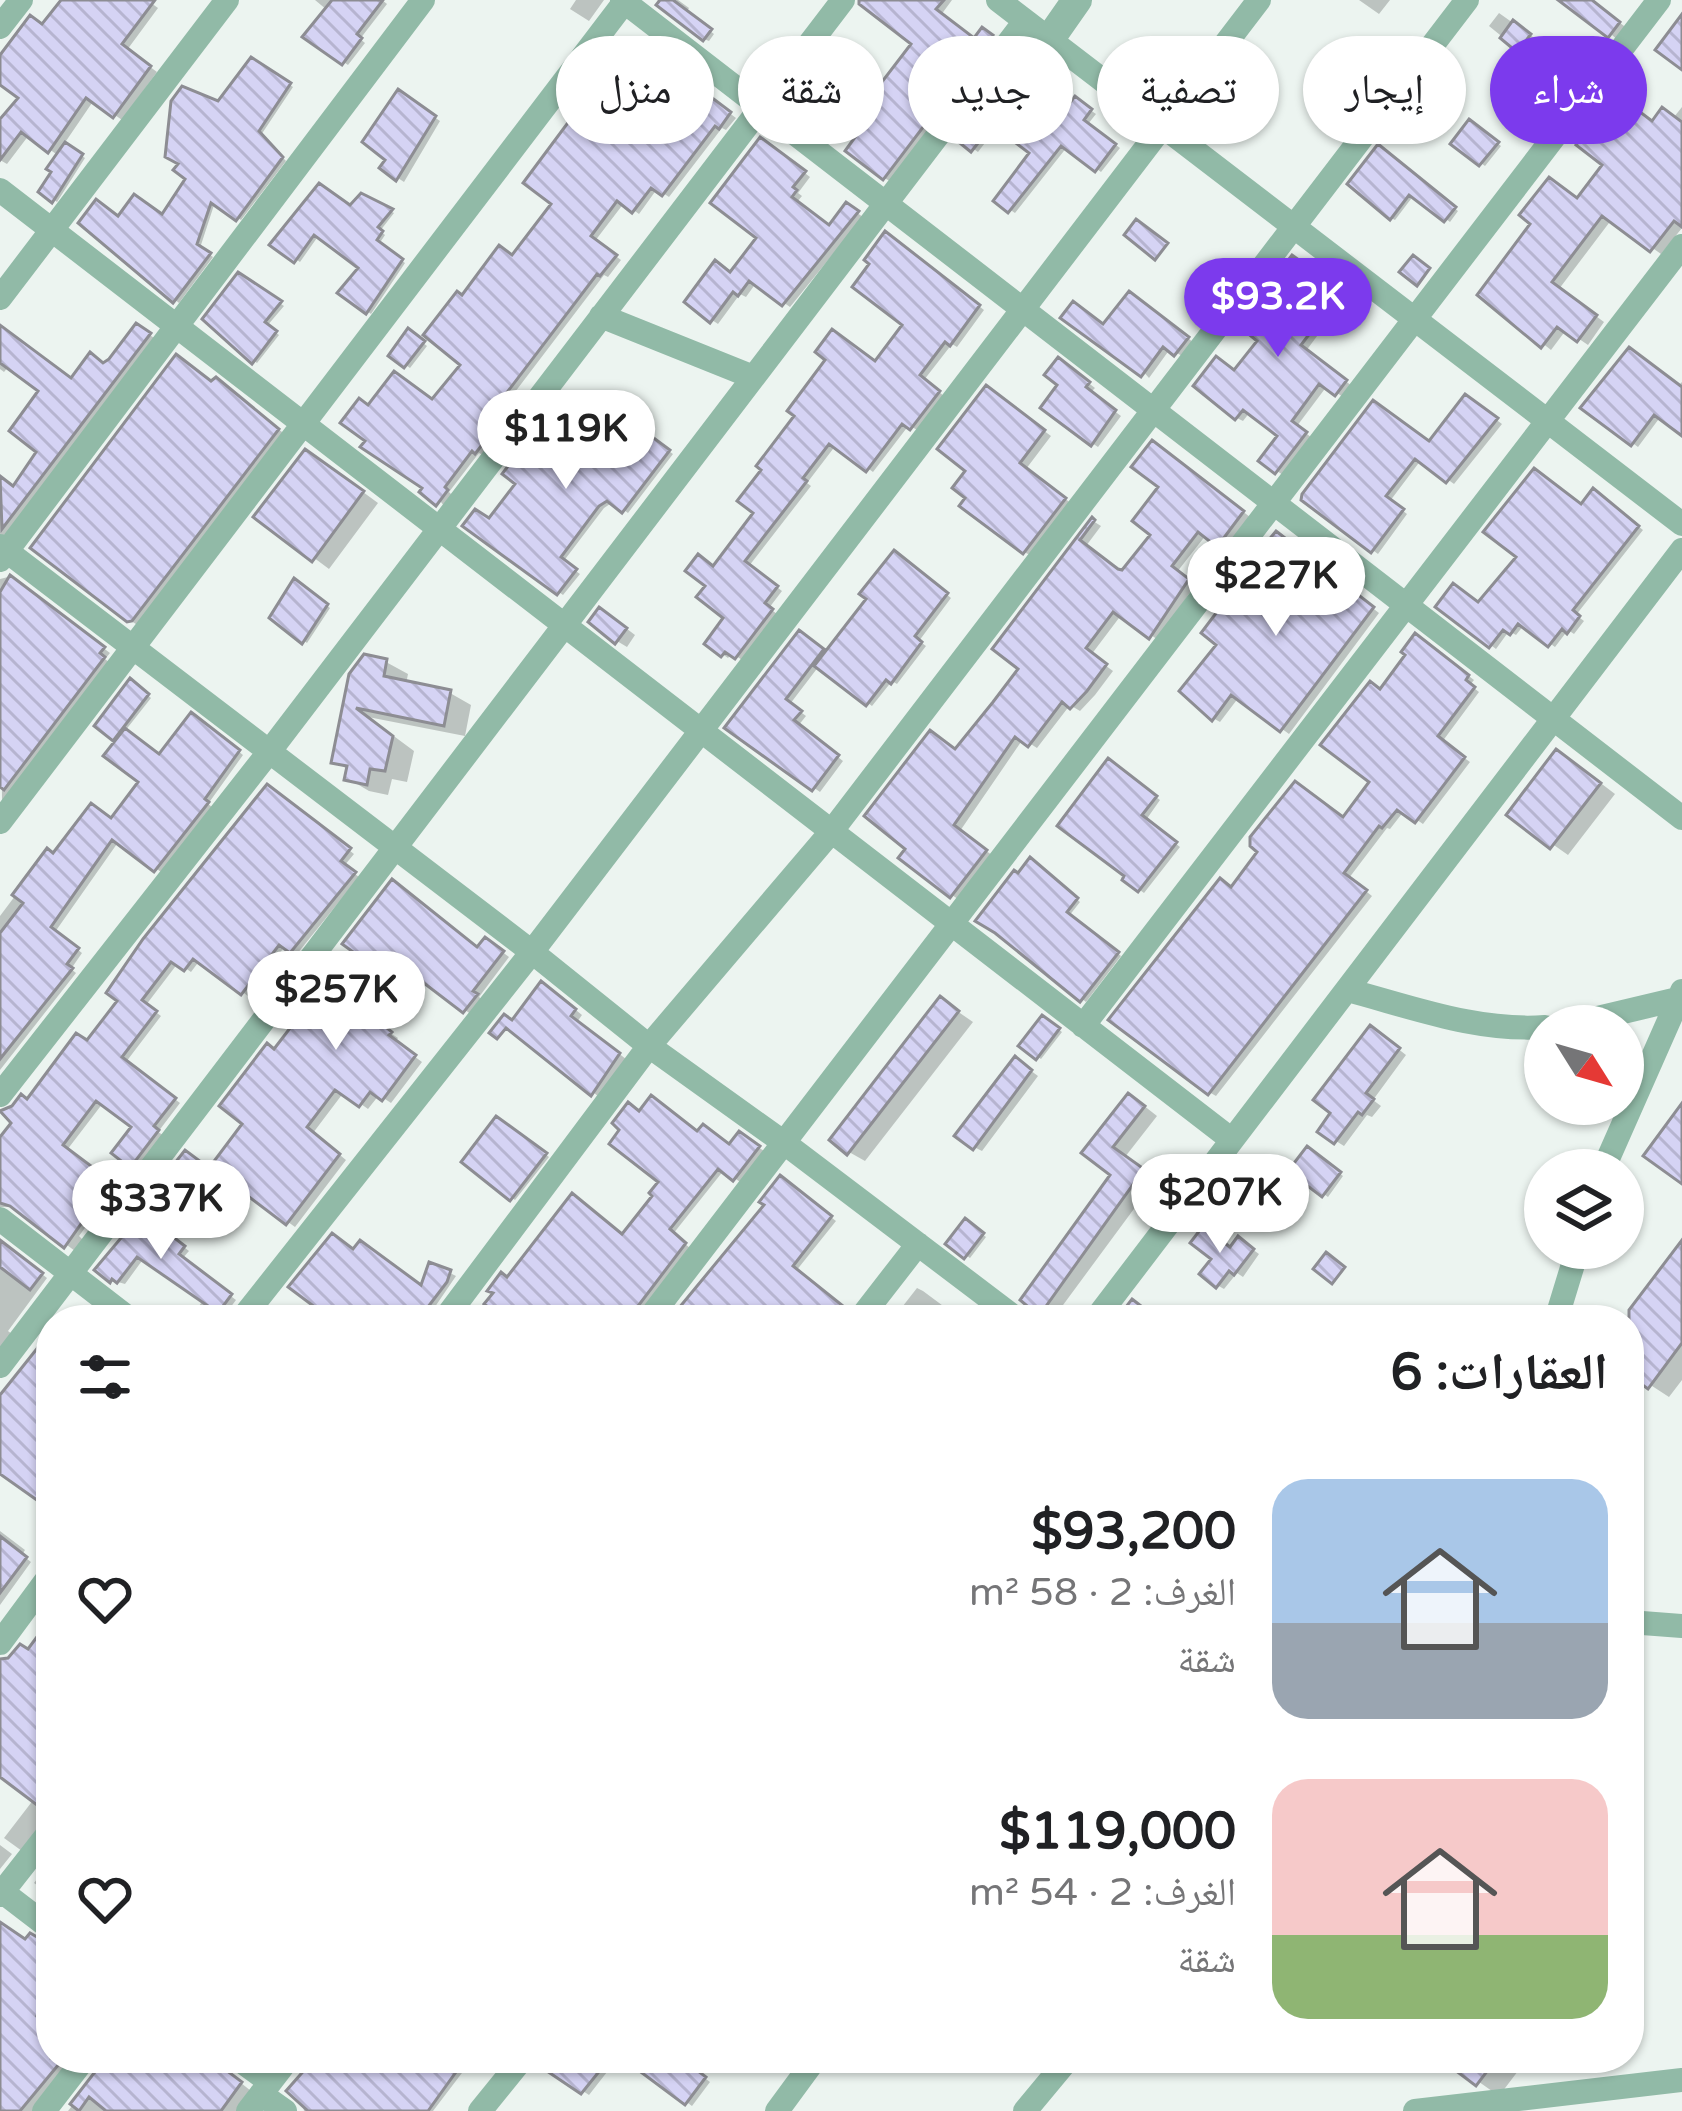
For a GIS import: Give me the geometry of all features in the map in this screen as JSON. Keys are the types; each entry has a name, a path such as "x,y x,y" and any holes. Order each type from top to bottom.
{"street":[{"path":"0,27 21,0"},
{"path":"0,298 227,0"},
{"path":"423,0 2,552 532,952 649,1046 998,1305"},
{"path":"815,36 843,0"},
{"path":"998,0 1097,76"},
{"path":"46,1305 886,204 1037,30 1077,0"},
{"path":"1231,36 1259,0"},
{"path":"455,1305 649,1046 831,832 1467,0"},
{"path":"659,1305 1659,0"},
{"path":"0,822 624,1 738,89"},
{"path":"0,1095 269,752 738,137"},
{"path":"809,144 1682,818"},
{"path":"253,1305 532,952 1148,144"},
{"path":"1186,144 1682,524"},
{"path":"0,190 1232,1141"},
{"path":"1083,1026 1682,246"},
{"path":"601,316 753,377"},
{"path":"1106,1305 1682,550"},
{"path":"1347,990 1462,1022 1524,1029"},
{"path":"1644,1005 1681,996"},
{"path":"1612,1149 1681,996"},
{"path":"0,1219 111,1305"},
{"path":"871,1305 917,1244"},
{"path":"1561,1305 1572,1269"},
{"path":"0,1366 36,1319"},
{"path":"0,1643 36,1594"},
{"path":"1644,1623 1682,1626"},
{"path":"36,1849 1,1892 36,1918"},
{"path":"44,2111 73,2073"},
{"path":"480,2111 511,2073"},
{"path":"777,2111 805,2073"},
{"path":"1025,2111 1057,2073"},
{"path":"1415,2111 1614,2100 1682,2080"},
{"path":"260,2096 285,2111"}],"building":[{"path":"61,0 155,0 122,44 151,66 113,118 86,98 48,153 21,132 0,160 0,119 18,98 0,85 0,55 30,15 42,24"},
{"path":"332,0 383,0 357,34 362,38 342,65 302,37"},
{"path":"660,0 673,0 712,29 707,36 696,36 656,5"},
{"path":"859,0 944,0 936,9 971,36 908,36 908,42"},
{"path":"1558,0 1592,0 1620,22 1605,36"},
{"path":"1682,14 1682,70 1655,50"},
{"path":"1513,20 1531,34 1529,36 1501,36"},
{"path":"908,48 910,144 883,180 845,151 850,144 884,144 884,79"},
{"path":"251,57 291,83 259,131 283,157 236,221 211,203 197,244 211,253 173,303 78,223 96,199 118,216 134,194 162,214 185,179 173,170 178,164 165,157 171,101 182,86 218,101"},
{"path":"398,89 436,116 396,181 379,168 385,160 362,142"},
{"path":"1075,96 1092,109 1084,120 1097,130 1097,144 1116,144 1095,172 1061,146 1008,213 993,201 1029,153 1017,144 1073,144"},
{"path":"714,99 731,112 719,129"},
{"path":"1662,107 1682,122 1682,227 1674,221 1650,252 1602,216 1552,282 1597,315 1577,342 1557,327 1541,348 1477,295 1530,224 1519,215 1549,177 1577,198 1602,165 1576,145 1647,144 1647,117 1652,121"},
{"path":"1469,119 1490,135 1490,144 1497,144 1479,166 1450,144 1466,144"},
{"path":"556,139 556,144 701,144 662,196 651,188 632,213 617,201 591,236 617,255 597,274 502,399 505,401 481,432 488,437 475,454 472,451 436,506 419,492 422,488 360,447 365,441 340,423 359,398 368,405 394,371 432,399 460,365 423,335 457,291 462,295 499,245 512,255 551,204 523,183"},
{"path":"65,142 83,154 52,203 38,192 51,172 46,169"},
{"path":"755,144 769,144 806,171 793,187 797,190 792,197 829,225 846,202 859,211 782,306 749,281 738,296 733,292 710,323 684,302 715,260 730,272 756,238 710,203"},
{"path":"1378,144 1456,207 1444,222 1409,195 1390,220 1347,184"},
{"path":"319,183 350,205 361,193 393,209 378,227 383,231 377,240 403,259 366,314 337,293 358,268 314,235 294,263 269,245"},
{"path":"1136,219 1168,243 1155,260 1124,235"},
{"path":"885,231 980,305 950,346 945,342 920,375 940,391 910,430 902,424 866,472 829,444 803,478 807,481 745,561 778,586 765,603 773,609 735,659 725,652 721,657 704,644 723,618 696,597 705,586 685,571 698,554 713,566 753,513 737,501 761,470 756,466 794,416 787,411 825,360 815,352 832,329 875,361 902,325 852,287"},
{"path":"1292,255 1342,291 1301,345 1347,380 1335,396 1319,384 1292,421 1307,432 1275,474 1258,461 1277,436 1243,410 1235,420 1193,386 1216,356 1234,370 1257,341 1239,326"},
{"path":"1413,255 1430,268 1417,286 1399,272"},
{"path":"238,272 282,301 265,322 277,331 252,364 202,319"},
{"path":"1129,291 1189,337 1174,356 1163,347 1141,377 1060,318 1073,301 1103,324"},
{"path":"136,323 151,333 2,529 0,476 13,486 36,452 9,431 38,391 0,363 0,325 71,378 90,352 103,363 109,359"},
{"path":"408,328 425,341 404,368 388,356"},
{"path":"1629,347 1682,387 1682,436 1654,415 1631,446 1580,408"},
{"path":"176,354 211,381 216,377 279,429 127,622 30,548"},
{"path":"1058,357 1116,410 1091,446 1040,408 1057,385 1044,375"},
{"path":"986,385 1045,430 1020,463 1066,498 1023,554 959,506 965,498 952,488 965,471 937,449"},
{"path":"1465,394 1498,418 1446,483 1415,459 1386,496 1404,509 1371,553 1301,500 1373,400 1429,441"},
{"path":"601,399 670,450 622,513 607,501 599,506 561,557 577,569 557,595 462,526 475,509 489,518 515,484 502,474 537,428 564,448"},
{"path":"1152,440 1244,511 1217,547 1198,532 1172,566 1189,579 1149,639 1113,612 1086,648 1107,664 1087,691 1070,709 1062,702 1028,747 1015,737 954,825 987,850 950,898 898,858 905,849 864,816 930,730 955,749 993,702 1018,669 992,649 1092,517 1095,520 1080,540 1118,569 1150,535 1132,521 1158,487 1131,467"},
{"path":"305,449 364,491 312,562 253,517"},
{"path":"1534,468 1581,504 1593,488 1639,526 1573,610 1580,616 1567,634 1562,629 1548,647 1518,624 1510,635 1503,630 1489,648 1435,607 1453,583 1478,602 1516,557 1483,532"},
{"path":"1276,531 1374,607 1280,732 1231,695 1212,721 1179,691 1216,645 1201,633 1238,584 1255,597 1282,561 1263,547"},
{"path":"894,550 948,593 915,636 922,642 891,684 886,680 866,706 814,666 866,599 859,594"},
{"path":"10,575 105,647 100,653 105,657 4,790 0,787 0,592"},
{"path":"294,578 328,604 302,644 269,618"},
{"path":"599,607 627,628 615,644 588,622"},
{"path":"799,630 824,649 786,699 802,711 794,720 839,755 812,791 724,728"},
{"path":"1415,633 1469,675 1466,680 1475,687 1438,736 1465,757 1415,823 1397,810 1379,826 1344,873 1367,890 1208,1095 1108,1020 1220,878 1231,887 1257,852 1250,846 1250,837 1295,781 1343,817 1369,782 1320,745 1370,681 1380,689"},
{"path":"364,654 387,659 384,676 451,690 444,726 356,708 393,736 385,771 370,769 367,785 344,780 347,766 331,763 349,674"},
{"path":"130,678 149,694 113,741 94,726"},
{"path":"191,712 240,750 205,799 209,802 154,872 112,840 51,927 79,948 67,964 73,968 0,1059 0,933 23,903 12,895 47,848 53,853 91,803 111,818 138,782 103,756 125,728 159,754"},
{"path":"1556,749 1601,783 1550,849 1506,815"},
{"path":"1108,758 1157,796 1142,815 1177,842 1138,892 1057,826"},
{"path":"267,784 351,848 341,861 356,872 290,953 279,945 241,995 193,959 184,971 171,962 142,1000 157,1011 122,1057 176,1098 130,1168 111,1153 131,1127 96,1101 63,1145 111,1181 64,1248 0,1203 0,1137 11,1123 0,1111 12,1106 21,1094 27,1099 76,1033 87,1040 117,1001 106,993 143,939"},
{"path":"1030,857 1078,898 1067,912 1119,952 1080,1002 975,921 1014,870 1018,873"},
{"path":"392,879 477,947 485,937 504,951 473,991 478,994 463,1013 420,980 414,987 410,984 381,1023 416,1055 382,1101 370,1092 359,1107 335,1090 307,1127 340,1154 286,1225 236,1187 221,1206 171,1168 185,1150 209,1168 242,1124 219,1106 267,1043 274,1049 307,1006 299,1000 317,977 331,988 356,954 342,944"},
{"path":"541,981 576,1009 571,1016 620,1053 591,1096 506,1028 497,1039 489,1033 504,1014 512,1020"},
{"path":"940,996 959,1011 847,1155 829,1140"},
{"path":"1042,1015 1060,1028 1036,1060 1018,1046"},
{"path":"1370,1025 1400,1048 1366,1093 1374,1099 1334,1144 1317,1132 1330,1113 1313,1100"},
{"path":"1015,1056 1032,1070 973,1150 954,1136"},
{"path":"1128,1093 1145,1106 1113,1147 1144,1169 1047,1305 1026,1305 1020,1300 1110,1175 1081,1153"},
{"path":"651,1095 697,1131 703,1124 729,1144 739,1131 760,1146 733,1181 718,1169 670,1229 686,1243 639,1305 484,1304 501,1272 507,1277 572,1193 622,1234 658,1182 609,1144 619,1130 612,1123 628,1102 639,1111"},
{"path":"1682,1103 1682,1184 1644,1155"},
{"path":"496,1116 547,1153 510,1201 461,1162"},
{"path":"1307,1146 1341,1172 1322,1197 1288,1171"},
{"path":"780,1175 832,1216 793,1266 842,1305 681,1305 764,1205 759,1202"},
{"path":"142,1213 185,1246 179,1254 232,1294 224,1305 206,1305 137,1257 117,1283 94,1270"},
{"path":"965,1218 984,1233 964,1259 945,1244"},
{"path":"1203,1226 1230,1247 1238,1236 1254,1249 1234,1275 1229,1271 1216,1288 1199,1274 1211,1259 1190,1243"},
{"path":"332,1233 353,1249 360,1240 421,1285 429,1262 451,1270 429,1305 312,1305 288,1287"},
{"path":"0,1240 43,1273 30,1290 0,1267"},
{"path":"1682,1240 1682,1343 1648,1389 1644,1386 1644,1305 1633,1305"},
{"path":"1326,1252 1345,1267 1332,1284 1313,1269"},
{"path":"36,1350 36,1499 0,1474 0,1395"},
{"path":"0,1536 27,1557 0,1593"},
{"path":"36,1638 36,1804 0,1777 0,1659 8,1658 20,1644 28,1649"},
{"path":"0,1922 25,1939 30,1933 36,1936 36,2073 52,2073 20,2111 0,2111"},
{"path":"94,2073 230,2073 242,2082 221,2111 106,2111 89,2097 79,2111 70,2104"},
{"path":"302,2073 455,2073 428,2111 308,2111 286,2091"},
{"path":"550,2073 598,2073 581,2094"},
{"path":"642,2073 701,2073 706,2077 685,2105"},
{"path":"1459,2073 1486,2073 1476,2086"}]}
